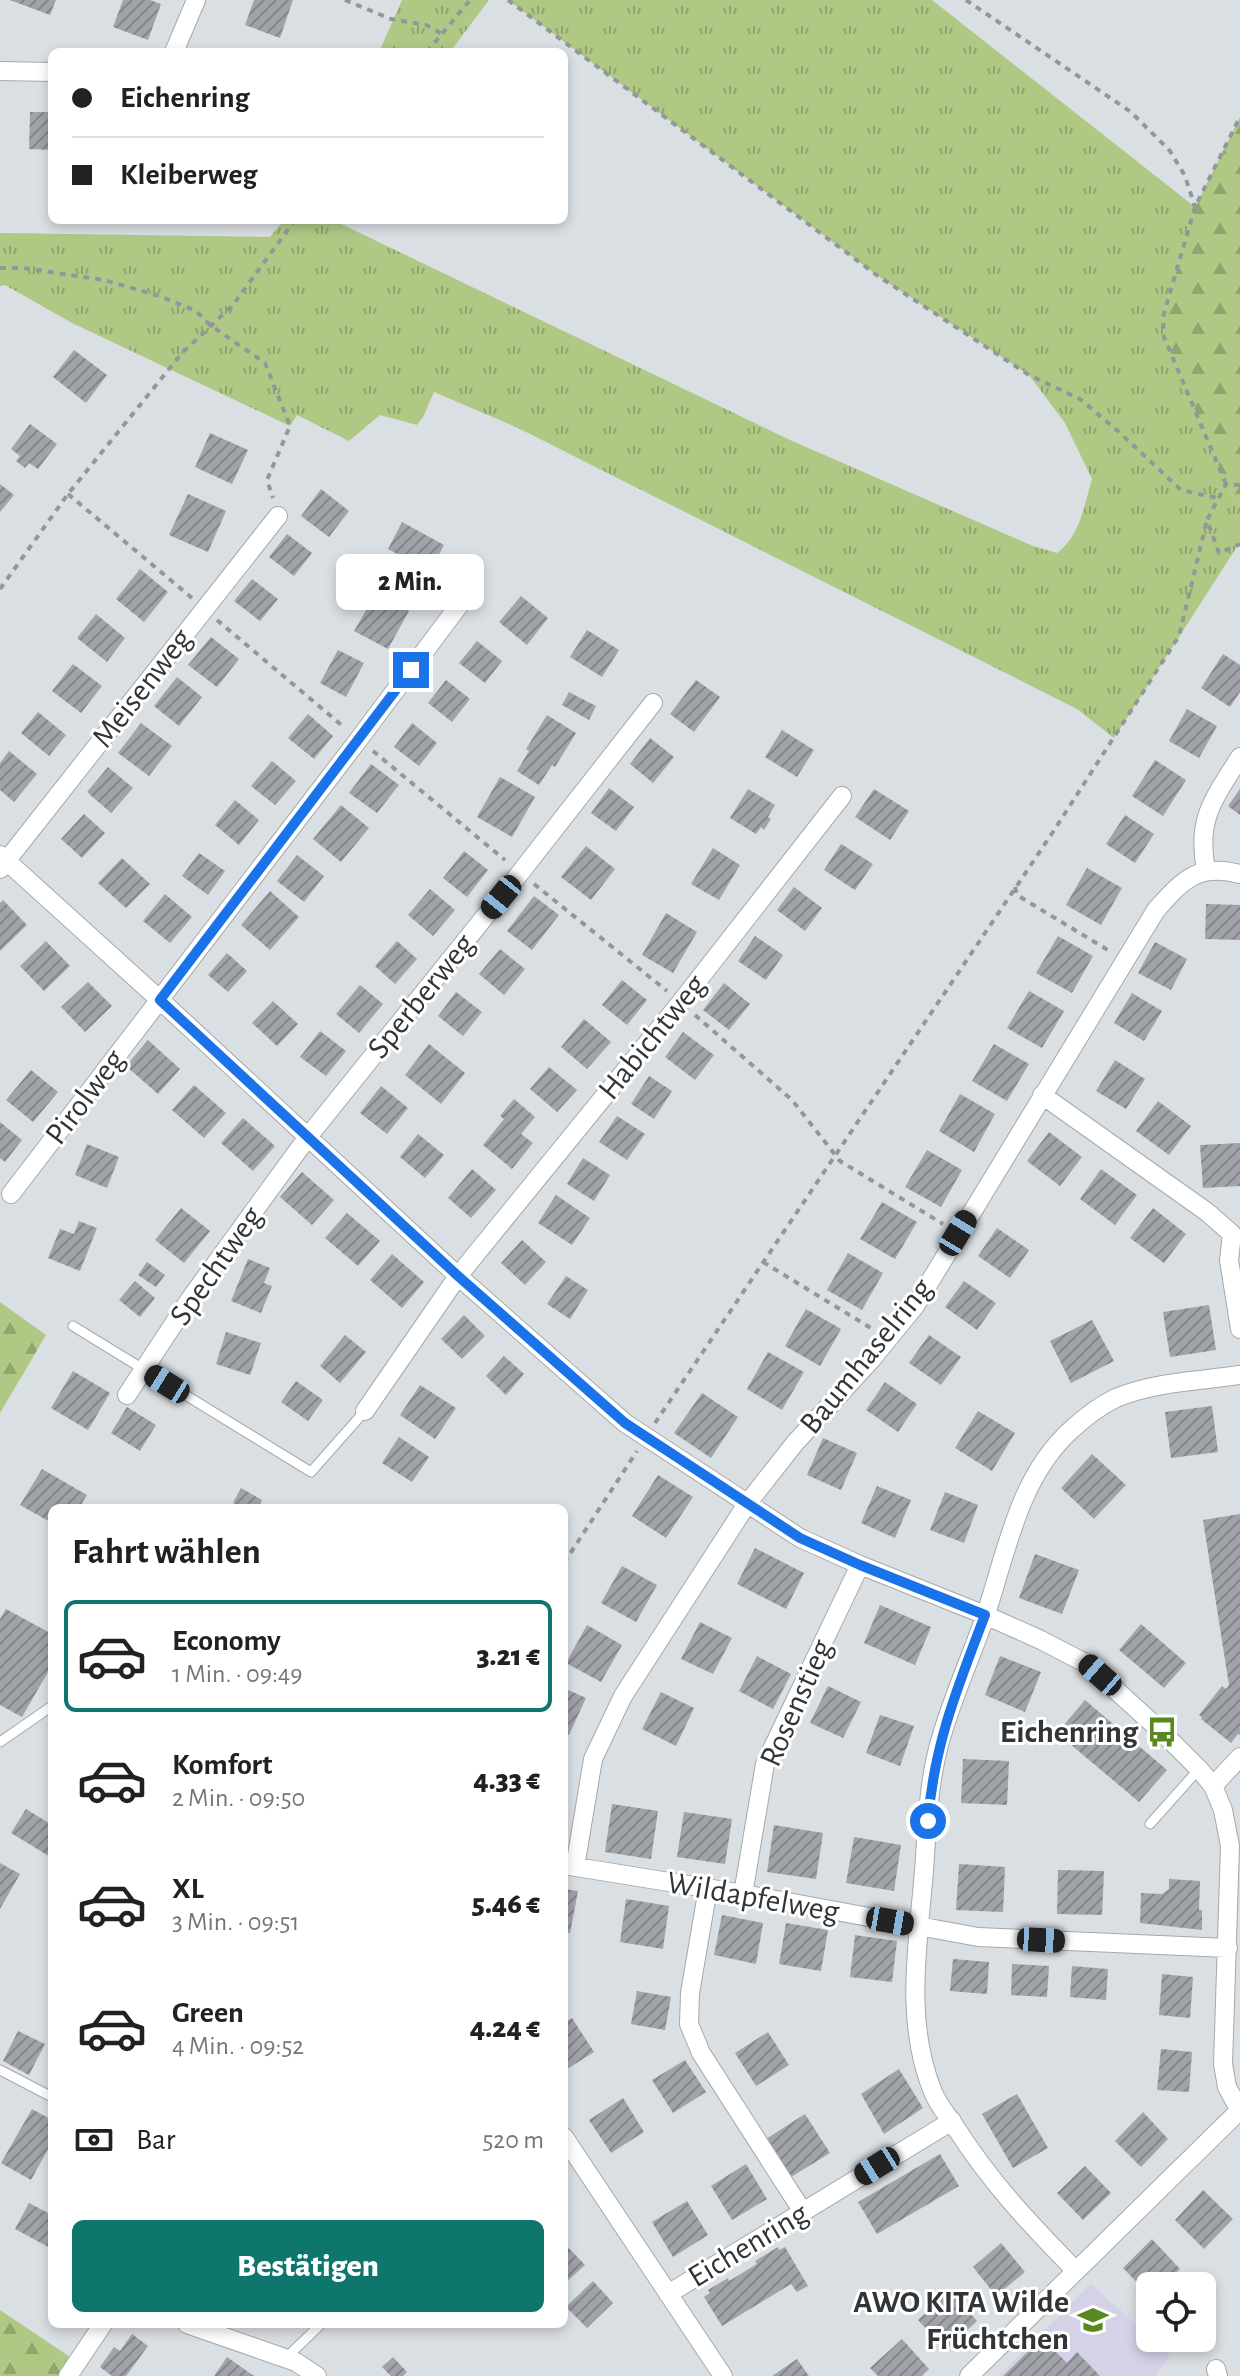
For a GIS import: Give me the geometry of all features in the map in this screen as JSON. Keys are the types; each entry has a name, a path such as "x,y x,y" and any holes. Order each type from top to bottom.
{"street":[{"path":"176,48 196,0"},
{"path":"0,71 48,72"},
{"name":"Meisenweg","path":"2,862 278,516"},
{"name":"Pirolweg","path":"11,1194 463,600"},
{"name":"Sperberweg","path":"307,1138 653,703"},
{"path":"1240,757 1203,821 1201,847 1206,870 1240,874"},
{"name":"Habichtweg","path":"365,1411 458,1276 681,1002 842,796"},
{"path":"2,862 160,1000 458,1276 604,1405 645,1437 800,1538 985,1615 1087,1664 1162,1732 1213,1786 1235,1846 1223,2064 1227,2087 1240,2111 969,2376"},
{"name":"Baumhaselring","path":"570,1866 593,1759 623,1696 747,1504 795,1443 915,1306 1156,910 1178,885 1206,870"},
{"path":"1042,1095 1236,1231 1229,1260 1240,1329"},
{"name":"Spechtweg","path":"127,1395 190,1299 307,1138"},
{"path":"1076,2271 1020,2214 975,2158 933,2094 920,2044 914,1995 930,1795 938,1747 952,1700 985,1615 1014,1518 1043,1462 1069,1432 1115,1399 1152,1387 1240,1375"},
{"name":"Rosenstieg","path":"743,1894 765,1764 860,1565"},
{"path":"1213,1786 1240,1757"},
{"name":"Wildapfelweg","path":"570,1866 978,1937 1228,1948"},
{"path":"708,1888 690,1993 689,2024 701,2053 803,2212"},
{"name":"Eichenring","path":"668,2294 952,2121"},
{"path":"568,2143 723,2376"},
{"path":"68,2376 100,2328"},
{"path":"199,2328 296,2362 317,2376"}],"lane":[{"path":"73,1326 311,1472 365,1411"},
{"path":"0,1742 48,1709"},
{"path":"1150,1824 1199,1769"},
{"path":"0,2070 48,2095"},
{"path":"286,2358 317,2328"}],"path":[{"path":"345,0 391,19 426,25 442,34"},
{"path":"430,48 470,0"},
{"path":"508,0 878,276 1029,375 1080,399 1181,490 1218,498"},
{"path":"966,0 1131,112 1170,151 1185,176 1195,207"},
{"path":"1226,484 1164,337 1163,317 1195,207 1240,117"},
{"path":"0,589 68,494 169,368 233,305 292,224"},
{"path":"0,268 62,273 128,287 196,311 210,325 265,363 290,426 267,480 278,516"},
{"path":"568,1557 1179,636 1207,520 1226,484"},
{"path":"1226,484 1240,485"},
{"path":"68,494 520,873 681,1002 792,1100 835,1156 958,1233"},
{"path":"1207,520 1219,553 1240,544"},
{"path":"1015,887 1017,895 1126,961"},
{"path":"763,1262 889,1339"}],"shaded area":[{"name":"AWO KITA Wilde Früchtchen","path":"1091,2284 1136,2325 1136,2352 1166,2352 1170,2356 1155,2376 999,2376"}],"green space":[{"path":"402,0 489,0 453,48 381,48"},
{"path":"508,0 932,0 1195,207 1163,317 1164,337 1226,484 1240,507 1240,542 1114,738 1077,709 518,428 434,392 417,425 380,415 349,441 297,415 290,426 72,323 5,285 0,286 0,233 270,237 281,224 341,224 790,440 1033,546 1057,553 1071,538 1080,520 1092,479 1065,423 1029,375 878,276"},
{"path":"1240,117 1240,507 1226,484 1164,337 1163,317 1195,207"},
{"path":"0,1302 46,1335 0,1413"},
{"path":"0,2310 73,2359 61,2376 0,2376"}],"building":[{"path":"10,0 56,0 50,15"},
{"path":"123,0 150,0 161,4 148,40 113,27"},
{"path":"254,0 293,0 280,38 245,25"},
{"path":"30,112 48,112 48,150 29,149"},
{"path":"74,350 107,375 86,403 53,377"},
{"path":"30,424 57,444 38,469 29,463 25,468 16,461 20,456 11,449"},
{"path":"210,433 248,450 232,484 195,467"},
{"path":"0,484 14,495 0,512"},
{"path":"321,489 349,511 329,537 301,516"},
{"path":"188,494 226,511 208,552 169,535"},
{"path":"402,522 444,545 430,572 388,549"},
{"path":"287,534 312,553 294,576 269,557"},
{"path":"140,569 168,592 144,622 116,599"},
{"path":"252,579 278,599 260,621 234,601"},
{"path":"376,593 409,611 388,649 354,631"},
{"path":"521,596 548,618 527,645 499,622"},
{"path":"96,614 125,638 107,662 77,638"},
{"path":"587,630 619,650 602,677 570,657"},
{"path":"211,637 239,659 217,687 188,665"},
{"path":"477,641 502,661 485,683 459,663"},
{"path":"338,650 364,663 346,697 320,683"},
{"path":"1223,654 1240,665 1240,692 1230,707 1201,688"},
{"path":"73,664 102,686 81,713 52,691"},
{"path":"177,677 202,697 179,726 154,706"},
{"path":"446,680 470,699 452,722 428,703"},
{"path":"696,680 720,697 694,732 670,714"},
{"path":"569,692 596,706 589,720 562,705"},
{"path":"1187,709 1217,726 1199,758 1169,741"},
{"path":"38,712 66,735 49,756 21,733"},
{"path":"308,714 333,736 314,759 288,738"},
{"path":"547,715 576,733 555,767 552,765 539,785 517,771 529,751 526,749"},
{"path":"141,723 172,746 149,776 118,753"},
{"path":"412,723 437,743 419,766 394,747"},
{"path":"782,730 814,750 797,777 765,757"},
{"path":"650,738 674,757 653,783 630,764"},
{"path":"9,751 37,774 14,802 0,790 0,763"},
{"path":"1155,760 1186,780 1163,816 1132,796"},
{"path":"272,761 296,781 275,805 251,786"},
{"path":"371,764 399,785 377,813 349,793"},
{"path":"108,767 133,788 111,813 87,792"},
{"path":"500,777 535,797 512,837 477,817"},
{"path":"609,788 634,807 616,831 591,813"},
{"path":"748,789 775,805 764,830 761,827 756,834 730,818"},
{"path":"874,789 909,811 890,840 855,817"},
{"path":"1240,789 1240,815 1228,806"},
{"path":"235,800 259,820 239,845 215,825"},
{"path":"341,805 369,828 341,862 313,839"},
{"path":"84,814 105,833 82,858 61,839"},
{"path":"1125,815 1154,834 1135,863 1106,844"},
{"path":"841,844 873,864 855,890 824,870"},
{"path":"586,846 615,869 591,900 561,877"},
{"path":"713,848 740,865 719,900 691,884"},
{"path":"464,851 488,870 467,897 443,878"},
{"path":"199,853 225,871 208,895 182,876"},
{"path":"297,855 324,876 304,902 277,881"},
{"path":"122,858 150,884 126,908 98,883"},
{"path":"1087,868 1122,888 1101,925 1066,905"},
{"path":"794,887 822,908 805,931 777,910"},
{"path":"430,889 455,910 433,936 408,915"},
{"path":"270,891 299,917 270,950 241,925"},
{"path":"165,894 192,917 170,943 143,921"},
{"path":"534,896 559,915 532,950 507,931"},
{"path":"3,900 27,925 0,951 0,903"},
{"path":"1206,904 1240,905 1240,940 1205,939"},
{"path":"666,913 697,932 673,973 642,955"},
{"path":"755,936 783,955 766,980 738,961"},
{"path":"1058,936 1093,956 1072,993 1036,973"},
{"path":"46,941 70,966 44,991 20,966"},
{"path":"397,941 417,959 395,984 375,966"},
{"path":"1155,942 1187,959 1171,990 1138,973"},
{"path":"500,949 525,969 504,995 479,974"},
{"path":"227,953 247,971 228,992 208,975"},
{"path":"622,980 647,1000 627,1025 602,1005"},
{"path":"88,982 112,1006 85,1032 61,1007"},
{"path":"724,983 750,1004 729,1030 703,1010"},
{"path":"360,985 383,1004 359,1033 336,1014"},
{"path":"1029,991 1064,1011 1042,1048 1007,1028"},
{"path":"456,992 482,1012 463,1036 438,1016"},
{"path":"1132,993 1162,1011 1144,1041 1114,1023"},
{"path":"273,1001 298,1024 277,1046 252,1023"},
{"path":"584,1019 611,1042 587,1069 561,1047"},
{"path":"320,1031 346,1051 326,1076 300,1057"},
{"path":"683,1032 714,1055 695,1080 665,1057"},
{"path":"148,1040 180,1069 158,1094 126,1066"},
{"path":"429,1044 465,1073 441,1104 405,1075"},
{"path":"994,1044 1029,1064 1007,1101 972,1081"},
{"path":"1115,1060 1145,1079 1126,1109 1096,1091"},
{"path":"549,1067 577,1090 557,1112 530,1089"},
{"path":"31,1070 58,1092 33,1122 6,1100"},
{"path":"649,1076 672,1091 654,1119 631,1104"},
{"path":"194,1085 226,1113 204,1138 172,1110"},
{"path":"381,1086 408,1108 387,1134 360,1113"},
{"path":"960,1094 995,1114 974,1152 939,1131"},
{"path":"514,1099 535,1117 521,1134 533,1143 512,1169 483,1145 504,1119 500,1116"},
{"path":"1158,1101 1191,1126 1169,1155 1136,1131"},
{"path":"617,1116 645,1134 627,1160 599,1142"},
{"path":"243,1118 275,1146 253,1171 221,1143"},
{"path":"0,1122 22,1140 5,1162 0,1158"},
{"path":"1049,1132 1082,1157 1060,1186 1027,1161"},
{"path":"418,1134 444,1155 425,1178 400,1157"},
{"path":"1240,1143 1240,1186 1203,1188 1200,1145"},
{"path":"87,1144 119,1157 107,1188 75,1175"},
{"path":"927,1150 962,1170 941,1207 905,1187"},
{"path":"583,1158 610,1175 594,1201 567,1184"},
{"path":"472,1169 496,1190 471,1218 448,1198"},
{"path":"1101,1169 1137,1195 1115,1225 1080,1199"},
{"path":"302,1172 334,1200 312,1225 280,1197"},
{"path":"556,1195 590,1218 572,1245 538,1223"},
{"path":"882,1202 917,1222 895,1259 860,1239"},
{"path":"181,1208 210,1231 184,1263 155,1240"},
{"path":"1153,1208 1186,1234 1164,1263 1130,1238"},
{"path":"347,1213 380,1241 358,1266 325,1238"},
{"path":"79,1221 97,1228 80,1271 48,1258 60,1229 74,1234"},
{"path":"997,1228 1029,1250 1010,1278 978,1256"},
{"path":"522,1240 546,1262 525,1285 501,1263"},
{"path":"848,1253 883,1273 862,1310 827,1290"},
{"path":"392,1254 424,1282 402,1308 370,1280"},
{"path":"248,1259 270,1268 264,1283 272,1286 261,1313 231,1301"},
{"path":"147,1262 165,1275 156,1287 138,1275"},
{"path":"566,1276 588,1290 570,1319 547,1304"},
{"path":"135,1281 155,1298 140,1317 119,1300"},
{"path":"964,1281 996,1303 977,1330 945,1307"},
{"path":"1209,1305 1216,1350 1170,1357 1163,1312"},
{"path":"806,1309 841,1329 820,1366 785,1346"},
{"path":"464,1315 485,1336 462,1359 441,1339"},
{"path":"1092,1320 1114,1361 1071,1383 1050,1341"},
{"path":"226,1332 261,1343 250,1375 216,1364"},
{"path":"345,1335 366,1352 340,1383 320,1366"},
{"path":"929,1335 961,1357 941,1385 909,1363"},
{"path":"768,1352 804,1372 782,1410 747,1389"},
{"path":"504,1356 524,1374 506,1395 486,1376"},
{"path":"73,1371 110,1393 88,1430 51,1408"},
{"path":"296,1381 323,1400 308,1421 281,1402"},
{"path":"885,1382 917,1404 898,1432 866,1410"},
{"path":"420,1385 456,1408 435,1439 400,1415"},
{"path":"702,1393 738,1417 711,1458 674,1433"},
{"path":"1212,1406 1218,1452 1171,1458 1165,1412"},
{"path":"127,1407 156,1425 140,1451 111,1433"},
{"path":"978,1411 1015,1433 992,1471 955,1448"},
{"path":"399,1437 429,1457 412,1482 382,1463"},
{"path":"823,1438 857,1453 841,1490 807,1475"},
{"path":"1092,1454 1126,1485 1094,1519 1061,1488"},
{"path":"42,1469 87,1495 81,1504 48,1504 48,1521 20,1505"},
{"path":"658,1475 693,1497 666,1538 632,1516"},
{"path":"877,1486 911,1500 895,1538 861,1523"},
{"path":"241,1488 262,1500 260,1504 233,1503"},
{"path":"945,1492 978,1505 964,1543 930,1530"},
{"path":"1240,1514 1240,1735 1231,1743 1199,1715 1222,1686 1226,1689 1229,1685 1203,1520"},
{"path":"755,1548 804,1573 786,1609 737,1584"},
{"path":"1035,1554 1079,1570 1062,1614 1019,1598"},
{"path":"622,1566 657,1585 636,1622 601,1603"},
{"path":"880,1605 931,1627 915,1665 864,1643"},
{"path":"6,1609 48,1632 48,1672 22,1717 0,1705 0,1619"},
{"path":"700,1622 732,1638 713,1674 681,1659"},
{"path":"1141,1624 1186,1663 1164,1688 1119,1650"},
{"path":"587,1625 622,1645 601,1682 568,1664"},
{"path":"757,1656 791,1674 773,1709 739,1691"},
{"path":"1000,1656 1041,1672 1025,1712 985,1695"},
{"path":"828,1686 861,1702 843,1738 810,1723"},
{"path":"568,1690 586,1698 568,1735"},
{"path":"661,1692 694,1708 676,1746 642,1729"},
{"path":"1085,1700 1167,1770 1139,1802 1057,1733"},
{"path":"880,1715 914,1726 900,1766 866,1753"},
{"path":"963,1759 1009,1761 1007,1805 961,1803"},
{"path":"612,1804 658,1811 651,1859 605,1852"},
{"path":"26,1809 48,1823 48,1856 11,1833"},
{"path":"684,1812 732,1819 725,1864 677,1857"},
{"path":"774,1825 823,1833 816,1879 767,1872"},
{"path":"854,1837 901,1845 894,1891 846,1883"},
{"path":"0,1863 20,1874 0,1909"},
{"path":"959,1864 1005,1867 1003,1912 956,1910"},
{"path":"1058,1870 1104,1871 1102,1915 1057,1914"},
{"path":"1169,1879 1200,1881 1202,1930 1140,1923 1141,1893 1162,1894 1169,1889"},
{"path":"568,1890 578,1891 568,1933"},
{"path":"626,1899 669,1906 663,1949 620,1942"},
{"path":"722,1915 763,1923 756,1964 714,1955"},
{"path":"786,1923 828,1930 821,1971 779,1964"},
{"path":"855,1935 897,1941 892,1982 850,1977"},
{"path":"953,1959 989,1962 987,1994 950,1991"},
{"path":"1012,1964 1049,1966 1047,1997 1011,1995"},
{"path":"1072,1966 1108,1969 1106,2000 1070,1997"},
{"path":"1162,1974 1193,1977 1190,2018 1159,2015"},
{"path":"637,1991 671,1997 665,2030 631,2024"},
{"path":"572,2018 594,2052 568,2068 568,2020"},
{"path":"18,2031 45,2044 29,2075 3,2061"},
{"path":"768,2032 789,2065 756,2086 735,2053"},
{"path":"1161,2049 1192,2052 1189,2092 1157,2090"},
{"path":"685,2060 706,2092 673,2113 652,2080"},
{"path":"899,2069 923,2108 884,2134 861,2094"},
{"path":"1017,2094 1048,2148 1013,2168 982,2114"},
{"path":"623,2098 644,2132 611,2153 589,2120"},
{"path":"32,2109 48,2118 48,2149 31,2180 1,2163"},
{"path":"1143,2112 1168,2139 1141,2167 1115,2141"},
{"path":"805,2114 830,2153 791,2177 766,2139"},
{"path":"940,2154 959,2186 877,2234 858,2202"},
{"path":"746,2164 767,2199 732,2220 711,2186"},
{"path":"1085,2166 1111,2193 1083,2220 1057,2193"},
{"path":"1203,2190 1233,2219 1204,2249 1175,2220"},
{"path":"687,2201 708,2235 673,2257 652,2222"},
{"path":"29,2203 48,2213 48,2247 15,2229"},
{"path":"1152,2239 1180,2269 1177,2272 1136,2272 1136,2281 1123,2268"},
{"path":"1001,2243 1025,2272 996,2296 973,2267"},
{"path":"568,2247 585,2265 568,2280"},
{"path":"778,2247 779,2250 785,2247 808,2286 797,2292 791,2284 722,2326 704,2297 710,2293 708,2290 757,2264 755,2261"},
{"path":"593,2281 613,2303 587,2328 568,2309 568,2305"},
{"path":"950,2291 977,2321 946,2350 918,2320"},
{"path":"132,2334 148,2346 126,2376 112,2376 100,2367 114,2347 120,2351"},
{"path":"1042,2338 1067,2363 1077,2352 1100,2376 1003,2376"},
{"path":"902,2339 929,2369 922,2376 878,2376 870,2368"},
{"path":"227,2357 254,2376 214,2376"},
{"path":"393,2357 407,2372 403,2376 391,2376 382,2367"},
{"path":"797,2359 809,2376 772,2376"}],"place":[{"name":"Eichenring","path":"1162,1732"},
{"name":"AWO KITA Wilde Früchtchen","path":"1093,2320"}],"route":[{"path":"411,670 160,1000 458,1276 625,1423 800,1538 985,1615 952,1700 938,1747 928,1821"}]}
